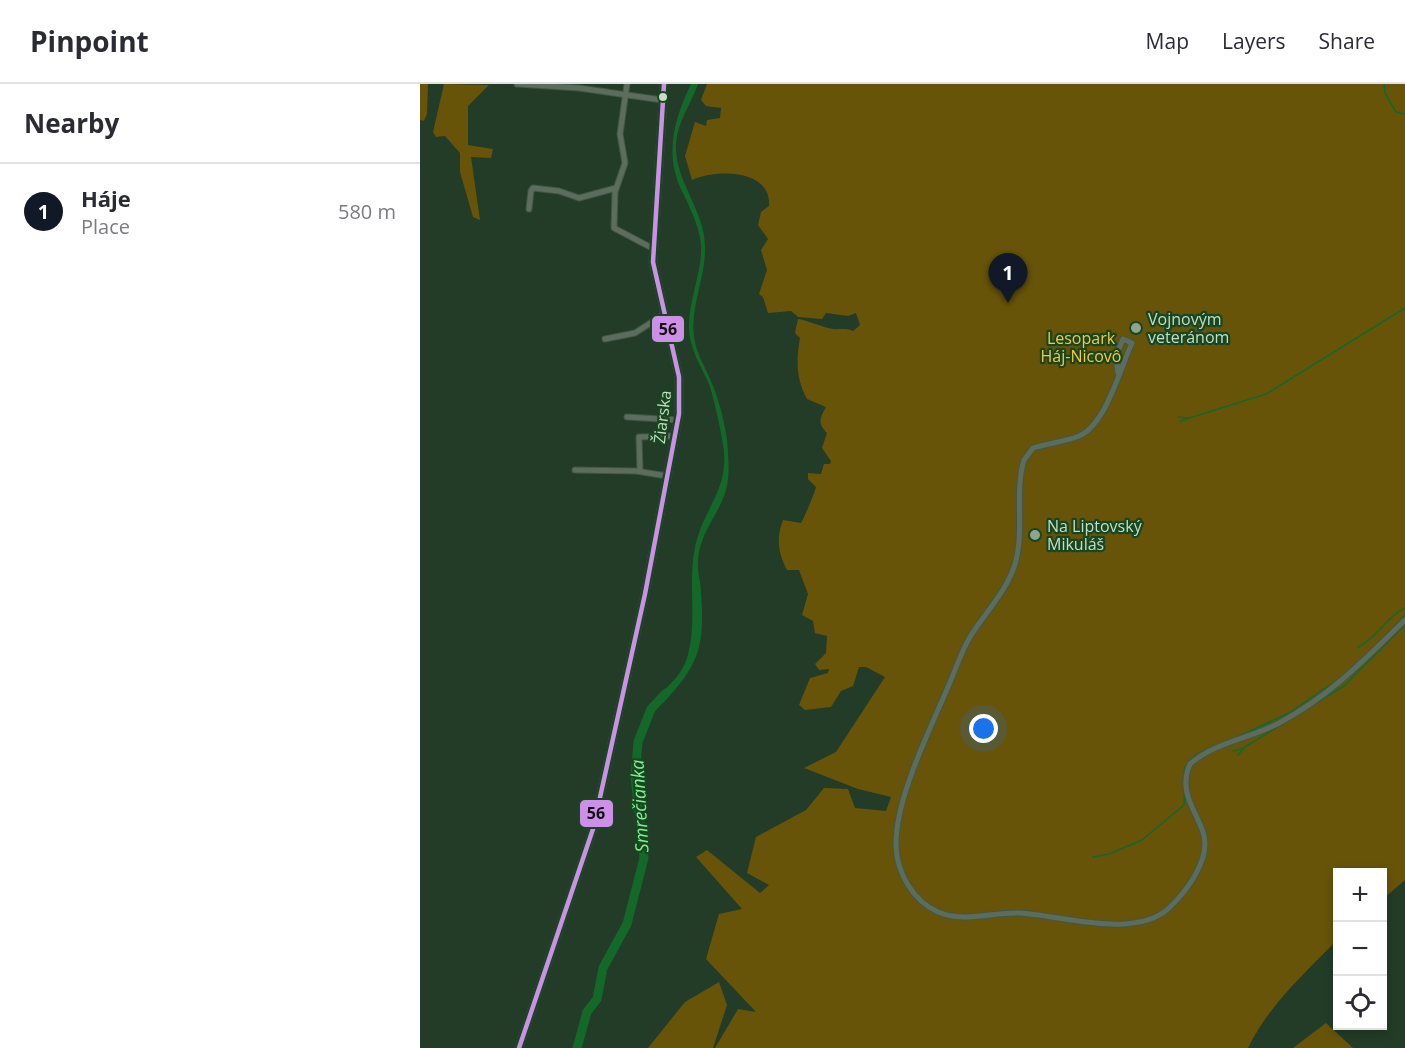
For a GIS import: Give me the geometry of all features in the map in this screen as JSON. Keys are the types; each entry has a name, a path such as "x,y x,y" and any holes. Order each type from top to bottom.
{"street":[{"path":"517,84 624,93 662,100"},
{"path":"627,84 620,134 626,163 616,188 614,228 652,248"},
{"name":"Žiarska","path":"519,1048 587,850 633,645 678,420 679,377 654,276 652,248 664,84"},
{"path":"529,208 533,188 559,190 579,198 616,188"},
{"path":"605,339 635,333 663,315"},
{"path":"1119,373 1116,356 1123,339 1132,344 1105,406 1090,428 1080,436 1033,448 1024,460 1016,563 968,639 900,811 897,856 906,883 925,904 953,917 1018,913 1104,923 1132,923 1160,914 1174,902 1189,883 1203,856 1203,832 1189,805 1186,788 1190,764 1204,754 1281,722 1315,701 1362,665 1405,620"},
{"path":"627,417 678,420"},
{"path":"640,471 639,438 675,436"},
{"path":"575,470 640,471 667,476"}],"green space":[{"path":"420,84 428,84 427,114 424,121 420,120"},
{"path":"444,84 489,85 468,106 468,145 493,149 491,158 471,157 480,220 473,217 460,172 460,153 445,136 436,137 433,132"},
{"name":"Lesopark Háj-Nicovô","path":"707,84 1405,84 1405,880 1387,896 1387,868 1333,868 1333,944 1277,1004 1256,1032 1248,1048 715,1048 738,1009 756,1012 706,959 719,914 742,909 696,857 707,850 760,893 769,885 747,873 756,837 806,810 824,788 848,789 855,808 886,811 891,797 858,789 804,768 836,752 885,677 866,667 859,667 853,686 841,691 831,707 805,710 799,705 810,678 828,673 829,669 819,670 815,664 826,653 827,636 815,633 813,621 802,615 808,594 799,570 787,570 779,545 779,533 783,520 801,523 811,501 816,487 808,479 808,473 821,474 824,464 830,464 831,461 822,448 827,433 820,420 826,407 807,399 799,377 800,338 795,333 798,319 831,329 853,331 860,325 856,313 848,316 826,313 822,319 798,317 791,311 768,313 763,297 759,294 767,270 761,250 768,239 758,225 761,212 769,206 768,194 762,185 741,175 715,174 692,180 685,156 695,122 706,126 707,120 720,118 721,108 706,106 701,100"},
{"path":"719,982 727,1005 713,1048 648,1048 685,1002"},
{"path":"1326,1023 1353,1048 1293,1048"}],"shaded area":[{"path":"691,84 698,84 682,120 676,143 684,183 704,233 705,258 694,314 694,337 722,416 728,446 728,472 723,499 705,533 699,551 702,627 697,654 685,677 663,703 657,697 678,675 687,658 692,628 694,551 702,525 720,486 724,464 718,417 709,384 694,351 689,329 689,318 700,264 700,237 676,176 673,162 672,149 676,122"}],"waterway":[{"path":"1384,84 1385,93 1396,112 1405,114"},
{"path":"1180,421 1266,394 1405,308"},
{"path":"1178,417 1189,418"},
{"path":"1358,647 1405,608"},
{"path":"1393,628 1405,615"},
{"path":"1378,652 1405,625"},
{"path":"1313,705 1344,686 1379,651"},
{"path":"1237,737 1289,713 1337,680"},
{"name":"Smrečianka","path":"577,1048 587,1012 597,999 603,968 627,924 644,858 635,777 638,742 651,709 666,693"},
{"path":"1238,755 1245,747 1284,723"},
{"path":"1233,751 1244,748"},
{"path":"1093,857 1109,854 1142,840 1184,805 1186,765 1197,754 1208,749"}],"transit line":[{"name":"56","path":"519,1048 593,829 645,594 679,414 679,377 653,262 664,84"}],"place":[{"name":"Háje","path":"1008,303"},
{"name":"Vojnovým veteránom","path":"1136,328"},
{"name":"Na Liptovský Mikuláš","path":"1035,535"}]}
